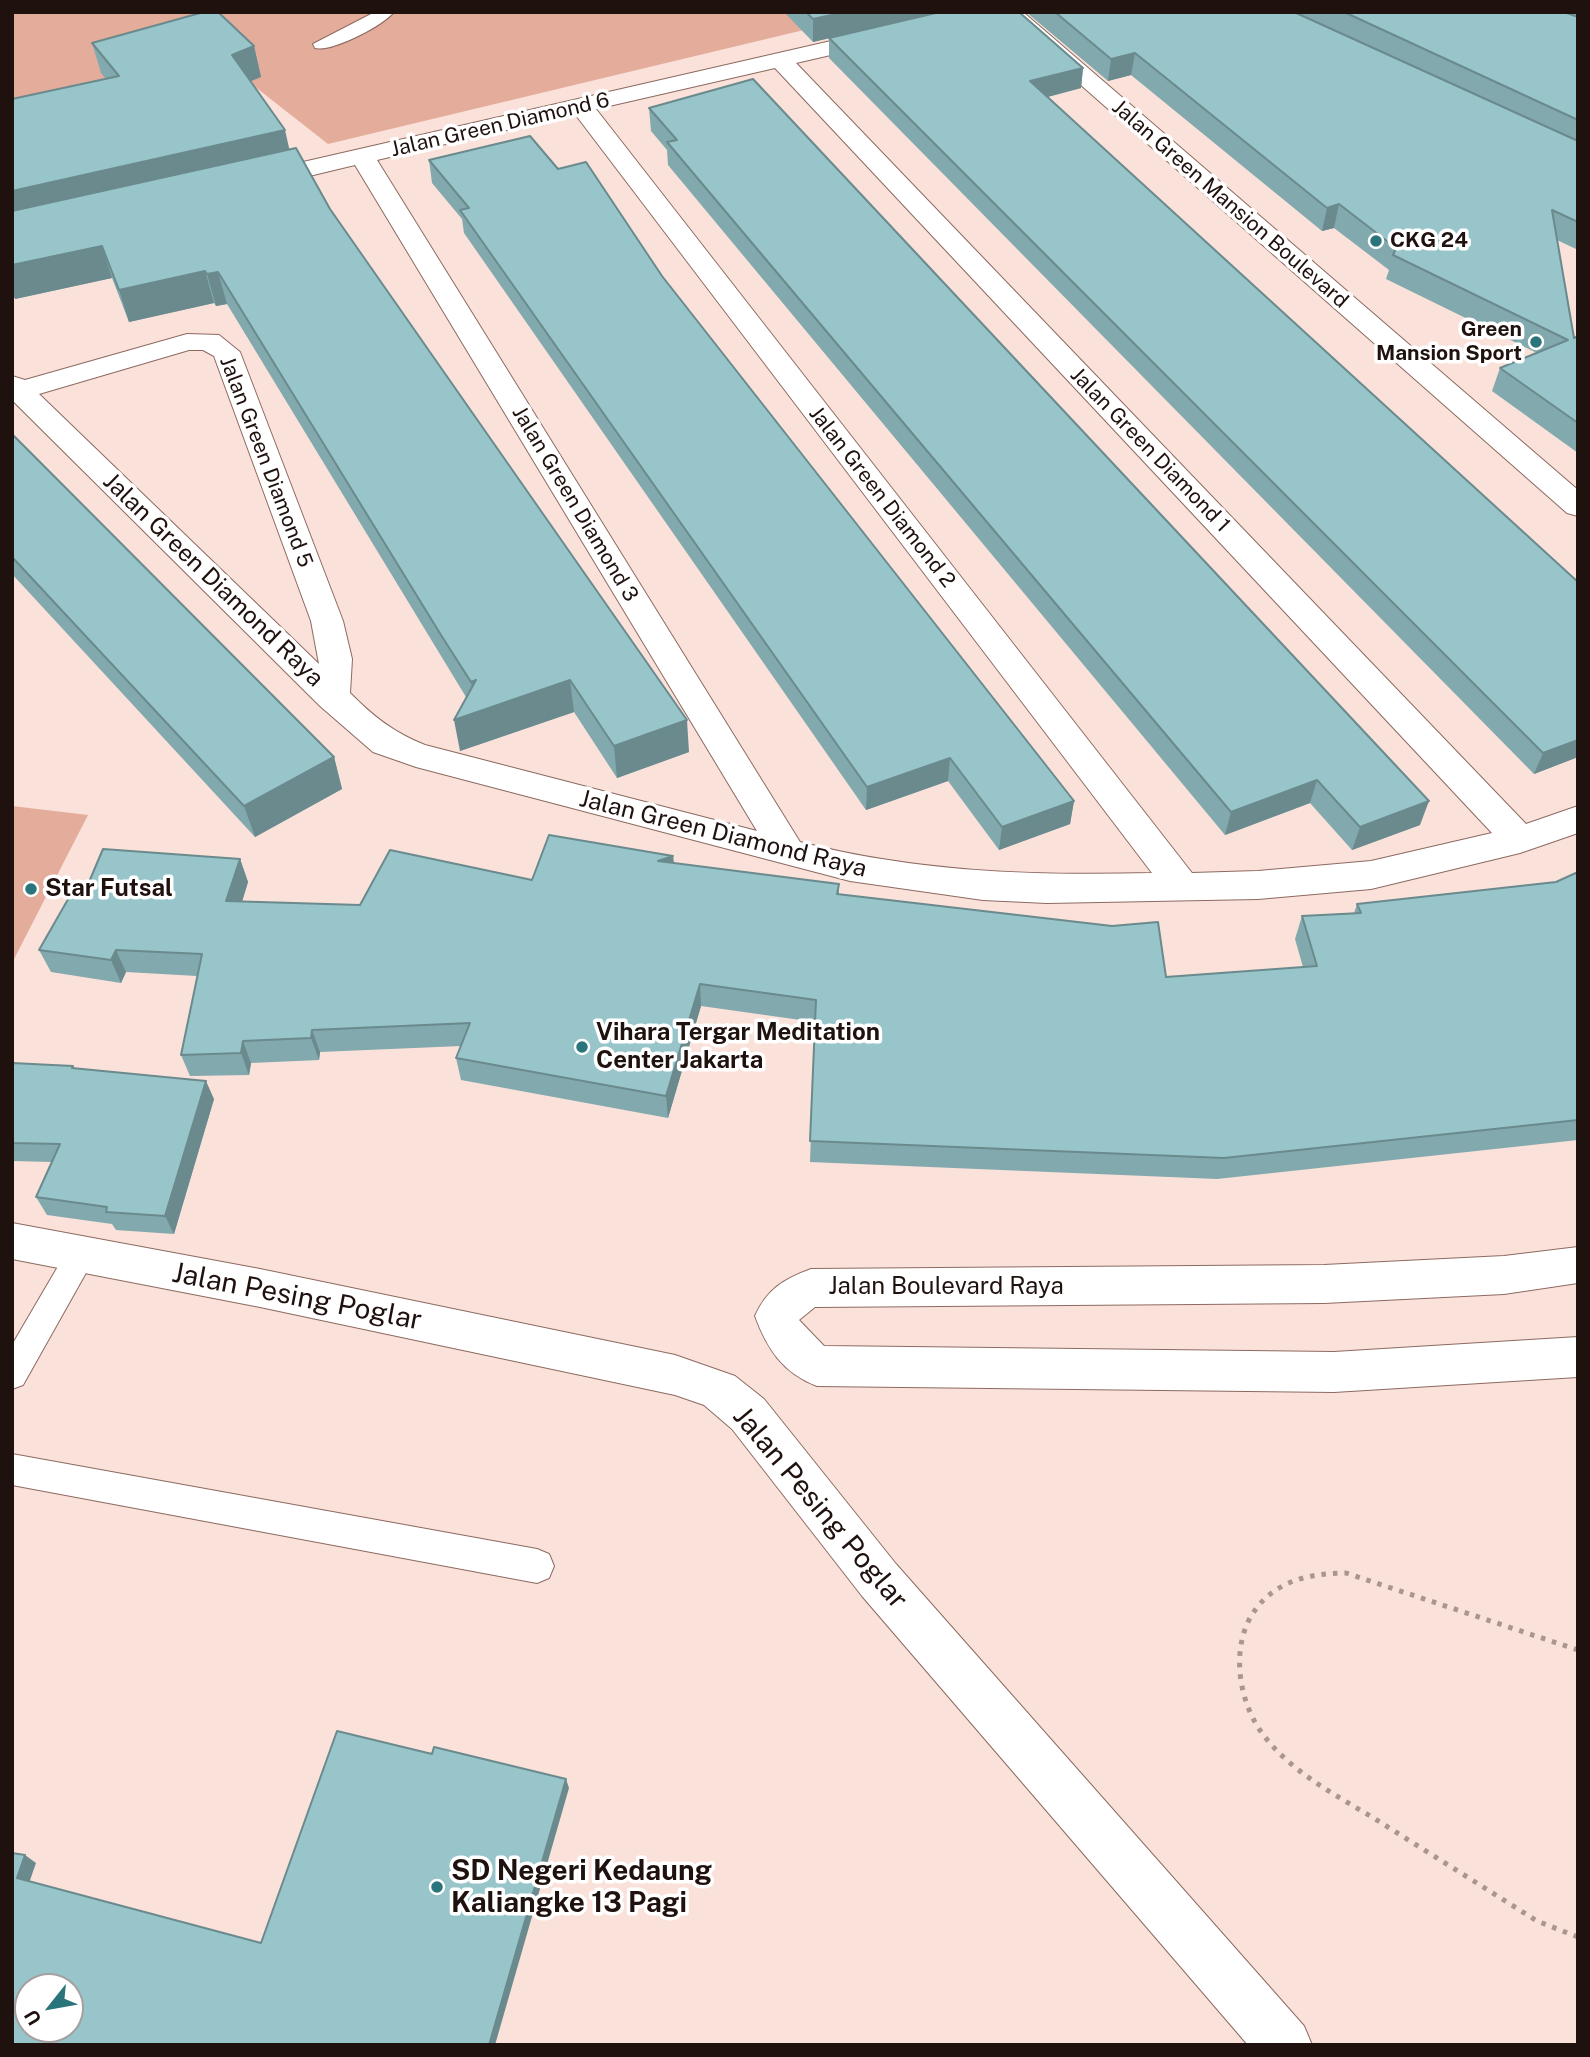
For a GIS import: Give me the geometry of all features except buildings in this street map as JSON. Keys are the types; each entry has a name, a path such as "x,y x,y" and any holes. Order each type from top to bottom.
{"street":[{"name":"Jalan Green Mansion Boulevard","path":"1009,12 1578,506"},
{"name":"Jalan Green Diamond 6","path":"227,187 896,33"},
{"name":"Jalan Green Diamond 1","path":"780,60 1520,840"},
{"name":"Jalan Green Diamond 2","path":"582,107 1183,887"},
{"name":"Jalan Green Diamond 3","path":"362,156 788,852"},
{"name":"Jalan Green Diamond 5","path":"16,387 187,342 209,341 226,352 327,621 336,654 337,675 332,698"},
{"name":"Jalan Green Diamond Raya","path":"16,387 332,698 385,743 416,755 850,868 983,886 1047,889 1258,885 1371,875 1520,840 1578,819"},
{"name":"Jalan Pesing Poglar","path":"12,1241 260,1288 675,1375 719,1390 748,1414 879,1580 1285,2045"},
{"name":"Jalan Boulevard Raya","path":"1578,1265 1504,1275 1324,1284 811,1288 792,1297 776,1316 783,1337 794,1352 817,1366 1334,1372 1578,1357"}],"lane":[{"path":"321,44 368,25 386,12"},
{"path":"12,1375 81,1255"},
{"path":"12,1469 537,1566"}],"path":[{"path":"1578,1650 1346,1573 1318,1573 1291,1580 1269,1593 1252,1613 1241,1639 1237,1667 1244,1697 1257,1726 1278,1752 1303,1774 1537,1922 1578,1937"}],"shaded area":[{"path":"12,12 879,12 328,144 254,86 12,119"},
{"name":"Star Futsal","path":"12,806 88,815 12,963"}],"place":[{"name":"CKG 24","path":"1376,241"},
{"name":"Green Mansion Sport","path":"1536,342"},
{"name":"Star Futsal","path":"31,889"},
{"name":"Vihara Tergar Meditation Center Jakarta","path":"582,1047"},
{"name":"SD Negeri Kedaung Kaliangke 13 Pagi","path":"437,1887"}]}
